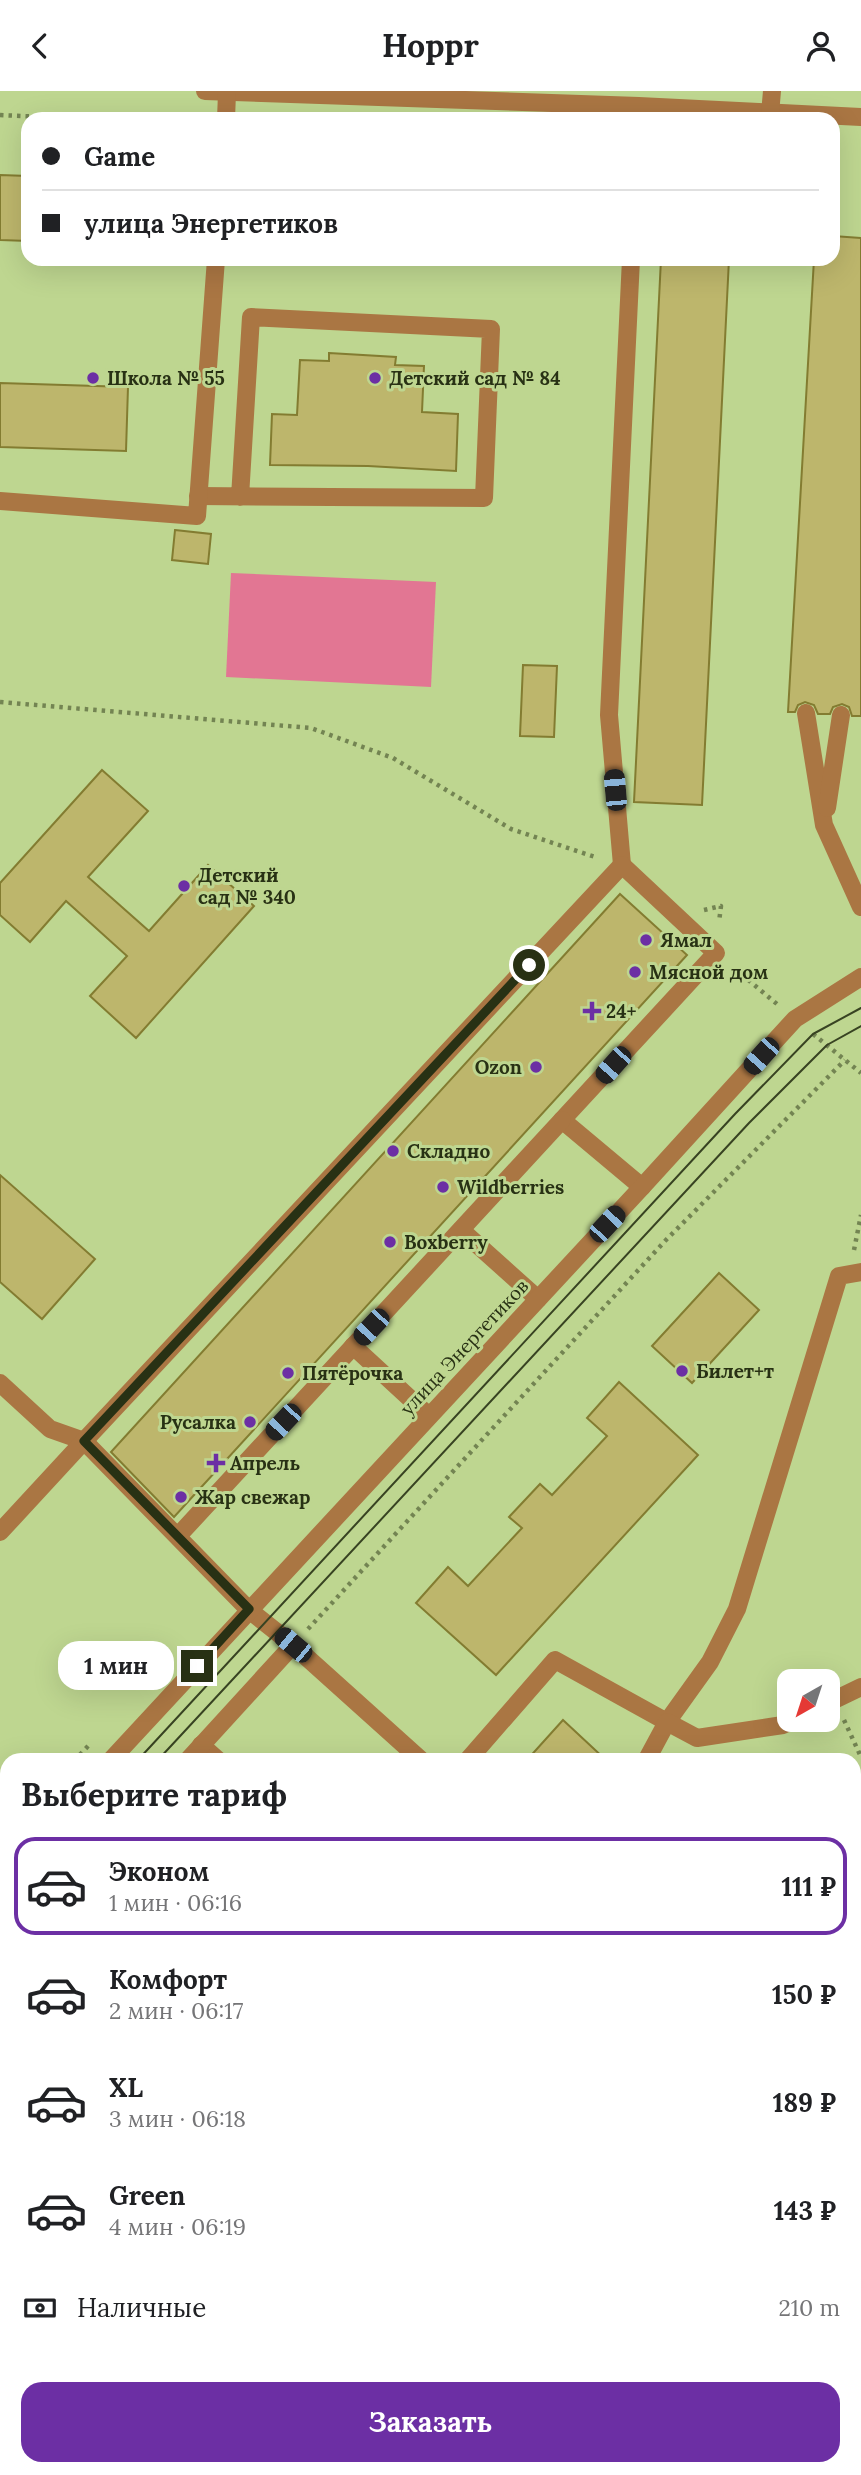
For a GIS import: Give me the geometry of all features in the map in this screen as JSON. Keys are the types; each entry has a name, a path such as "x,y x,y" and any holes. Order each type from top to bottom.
{"street":[{"path":"205,91 294,92 639,112"},
{"path":"770,112 772,91"},
{"path":"226,112 227,93"},
{"path":"840,116 861,117"},
{"path":"0,501 197,516 215,266"},
{"path":"178,1536 716,953 622,865 608,715 631,266"},
{"path":"198,496 240,498 484,498 491,329 251,317 240,498"},
{"path":"806,713 824,825 861,907"},
{"path":"824,825 841,715"},
{"path":"0,1532 622,865"},
{"name":"улица Энергетиков","path":"117,1753 795,1019 861,977"},
{"path":"562,1120 642,1187"},
{"path":"461,1230 538,1299"},
{"path":"650,1753 667,1722 710,1662 737,1609 839,1276 855,1273"},
{"path":"353,1346 429,1416"},
{"path":"0,1383 50,1429 84,1441 249,1609 413,1753"},
{"path":"194,1753 293,1645"},
{"path":"474,1753 555,1660 697,1738 777,1726"},
{"path":"840,1698 861,1688"},
{"path":"201,1745 210,1753"}],"path":[{"path":"0,115 21,116"},
{"path":"0,702 311,728 393,758 511,829 622,865"},
{"path":"729,964 861,1073"},
{"path":"293,1645 665,1241 845,1060"},
{"path":"855,1273 861,1215"},
{"path":"840,1718 859,1753"}],"shaded area":[{"path":"231,573 436,582 431,687 226,677"}],"building":[{"path":"0,175 21,176 21,241 0,240"},
{"path":"840,236 861,238 861,716 852,716 849,707 842,704 833,707 830,714 818,714 814,705 805,702 798,705 795,712 788,712 814,266 840,266"},
{"path":"661,266 729,266 702,805 634,802"},
{"path":"329,353 396,357 395,365 424,366 422,412 458,414 456,471 368,466 270,465 272,414 297,415 300,360 329,361"},
{"path":"0,383 128,387 126,451 0,447"},
{"path":"175,530 211,534 208,564 172,560"},
{"path":"523,665 557,666 554,737 520,736"},
{"path":"102,770 148,811 88,877 149,931 208,865 254,906 136,1038 90,996 127,956 66,901 30,942 0,915 0,883"},
{"path":"620,894 687,955 174,1517 111,1452"},
{"path":"0,1175 95,1259 42,1319 0,1282"},
{"path":"719,1273 759,1310 692,1383 652,1346"},
{"path":"619,1382 698,1455 496,1675 416,1603 448,1567 468,1586 522,1528 509,1517 540,1484 552,1495 607,1436 587,1418"},
{"path":"563,1720 598,1753 533,1753"}],"tram line":[{"path":"144,1753 735,1114 813,1034 861,1008"},
{"path":"164,1753 749,1123 827,1045 861,1026"}],"place":[{"name":"Школа № 55","path":"93,378"},
{"name":"Детский сад № 84","path":"375,378"},
{"name":"Детский сад № 340","path":"184,886"},
{"name":"Ямал","path":"646,940"},
{"name":"Мясной дом","path":"635,972"},
{"name":"24+","path":"592,1011"},
{"name":"Ozon","path":"536,1067"},
{"name":"Складно","path":"393,1151"},
{"name":"Wildberries","path":"443,1187"},
{"name":"Boxberry","path":"390,1242"},
{"name":"Билет+т","path":"682,1371"},
{"name":"Пятёрочка","path":"288,1373"},
{"name":"Русалка","path":"250,1422"},
{"name":"Апрель","path":"216,1463"},
{"name":"Жар свежар","path":"181,1497"}],"route":[{"path":"197,1666 249,1609 84,1441 529,965"}]}
